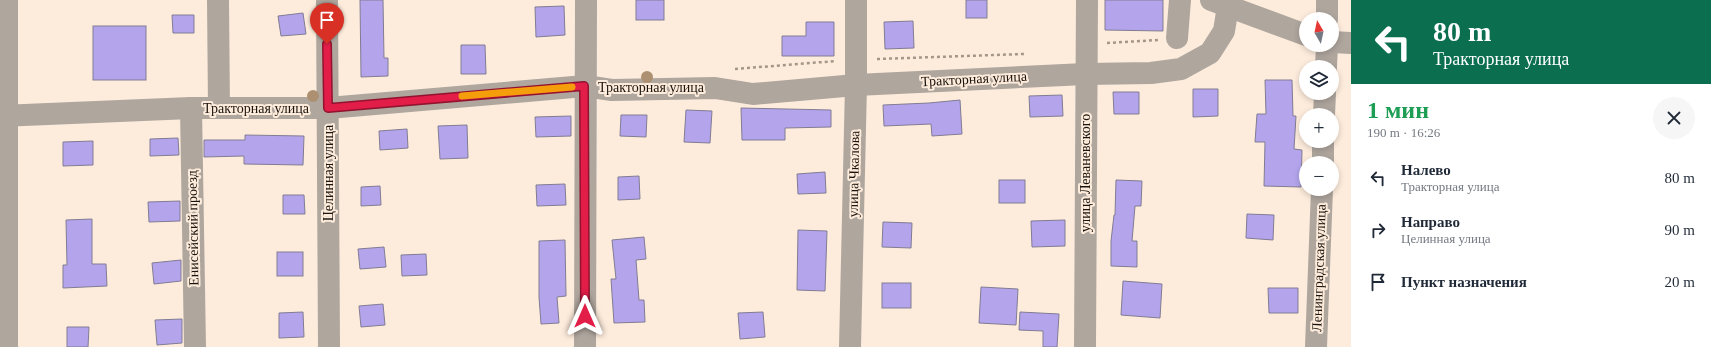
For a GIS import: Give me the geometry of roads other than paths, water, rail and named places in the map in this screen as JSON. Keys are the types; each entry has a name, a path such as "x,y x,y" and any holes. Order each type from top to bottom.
{"street":[{"path":"7,0 3,116 7,347"},
{"path":"218,0 219,108"},
{"name":"Целинная улица","path":"327,0 329,347"},
{"path":"585,347 584,86 586,0"},
{"name":"улица Чкалова","path":"850,347 856,85 856,0"},
{"name":"улица Леваневского","path":"1085,347 1086,0"},
{"path":"1177,38 1180,0"},
{"path":"1327,0 1327,12"},
{"path":"1223,2 1299,32"},
{"name":"Тракторная улица","path":"3,116 191,108 328,108 584,86 612,90 715,88 753,94 856,85 1085,74 1151,73 1181,69 1210,54 1224,31 1223,2"},
{"path":"1339,42 1351,42"},
{"name":"Енисейский проезд","path":"191,108 195,347"},
{"name":"Ленинградская улица","path":"1316,347 1322,196"}]}
